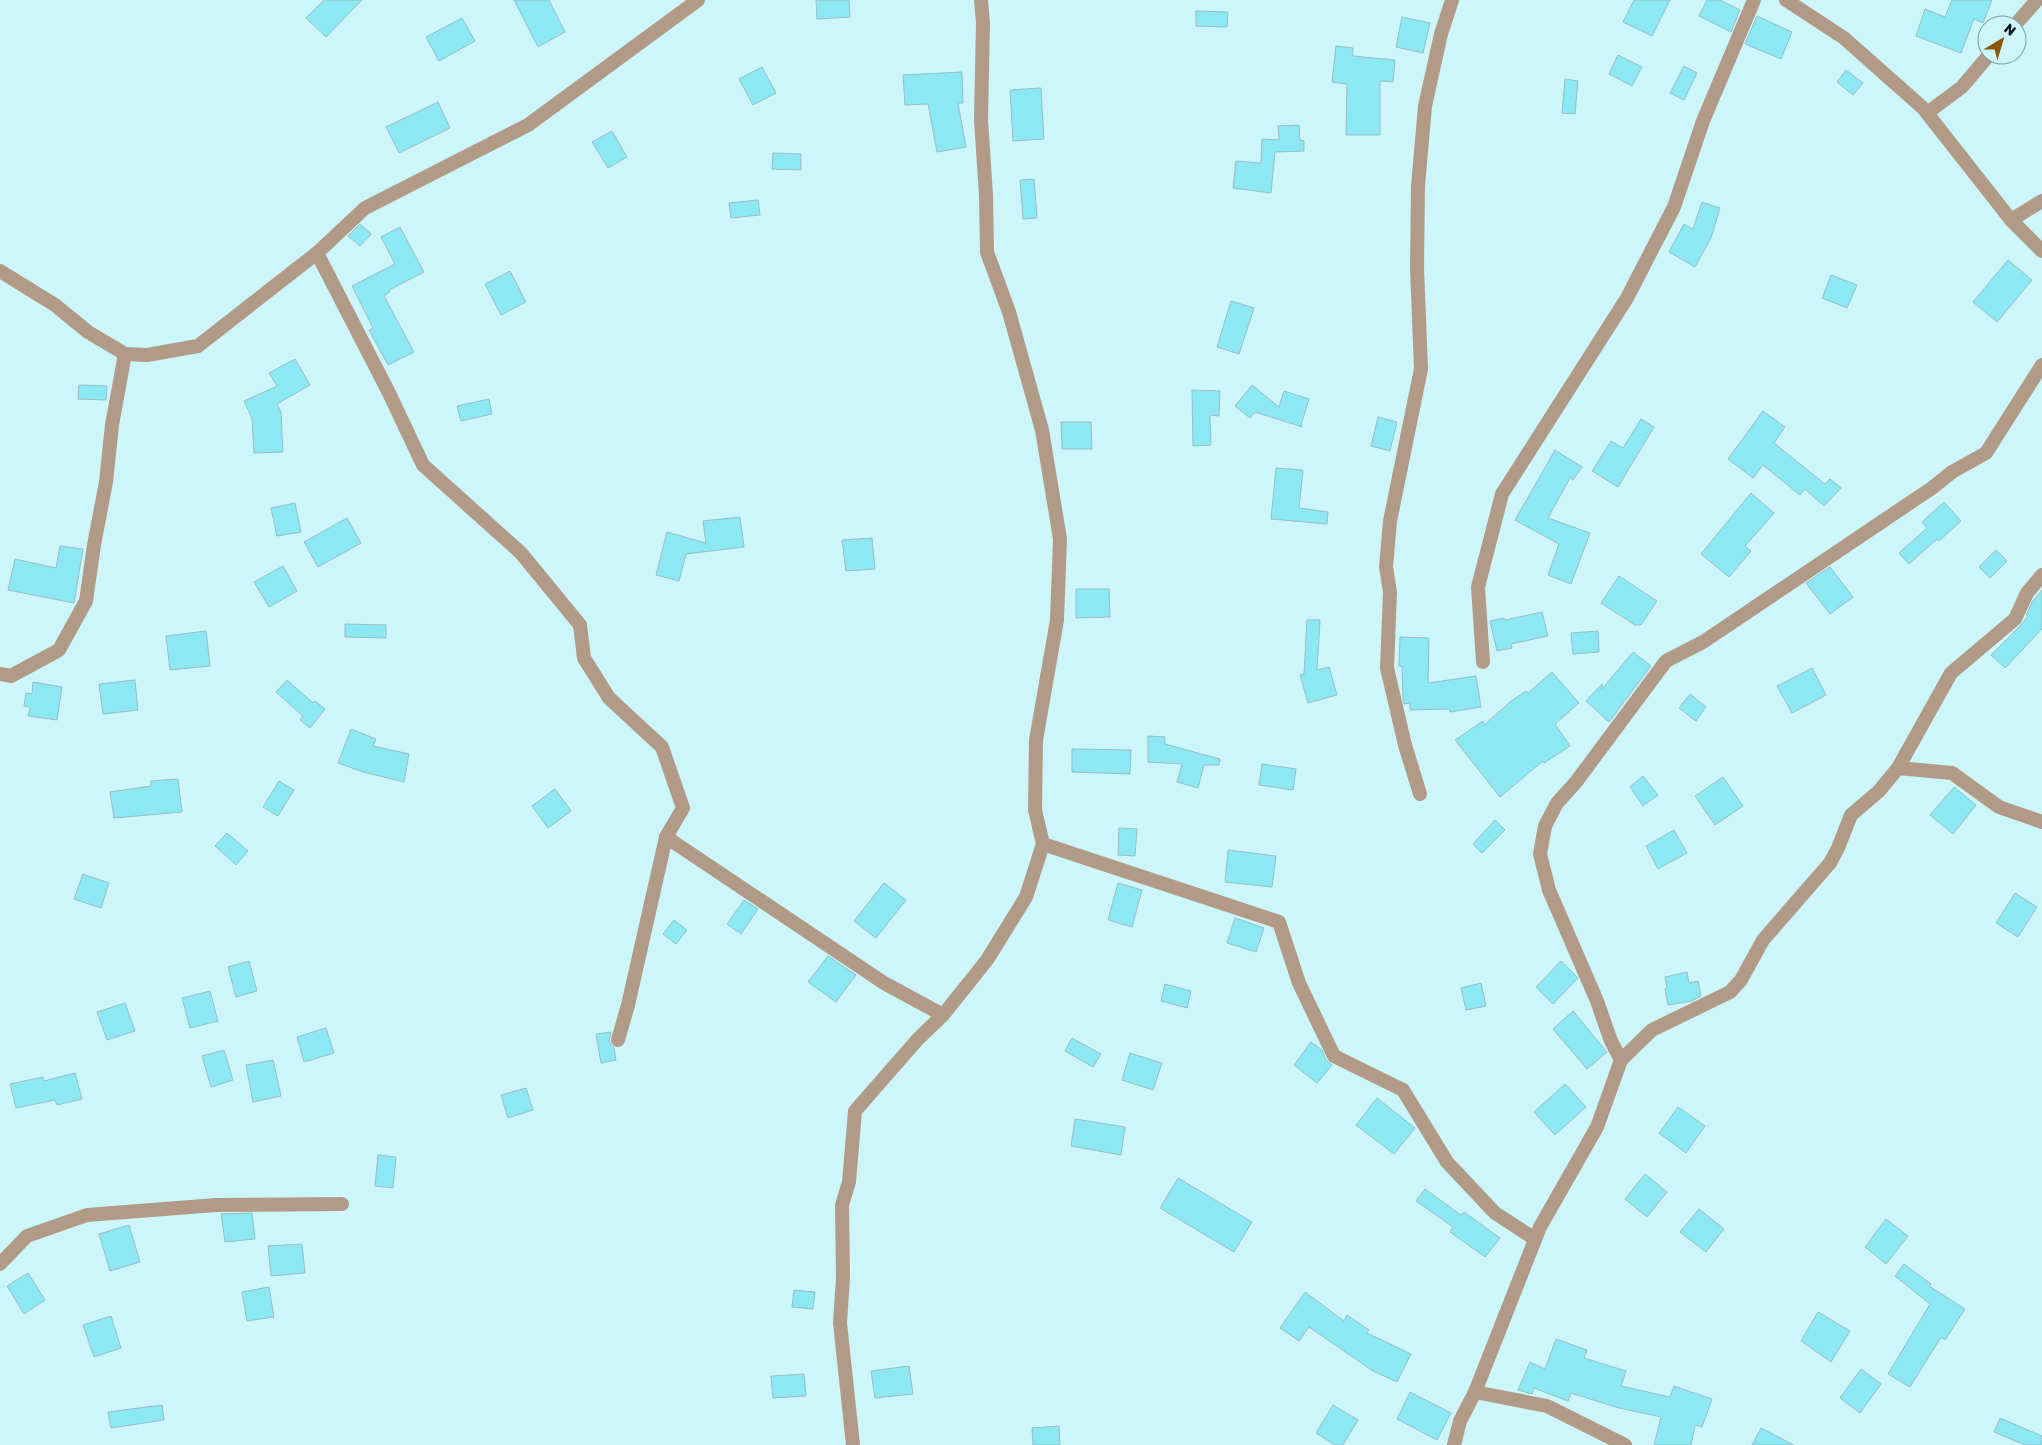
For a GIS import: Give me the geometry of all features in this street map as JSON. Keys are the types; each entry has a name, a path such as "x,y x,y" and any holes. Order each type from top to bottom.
{"street":[{"path":"0,271 54,305 88,332 125,354 148,355 198,346 316,253 365,208 528,125 698,0"},
{"path":"853,1445 840,1323 843,1277 842,1205 849,1182 855,1111 918,1039 943,1015 987,960 1026,897 1043,844 1036,810 1036,740 1057,620 1060,539 1042,430 1010,312 987,252 986,195 981,120 983,23 981,0"},
{"path":"1420,794 1405,746 1387,668 1390,592 1386,567 1390,521 1421,369 1417,279 1418,195 1425,106 1441,34 1452,0"},
{"path":"1483,662 1478,587 1502,494 1627,298 1670,215 1703,121 1754,0"},
{"path":"1786,0 1844,38 1927,112 2011,220 2042,251"},
{"path":"2023,15 2037,0"},
{"path":"1927,112 1962,87 1981,65"},
{"path":"2011,220 2042,202"},
{"path":"316,253 389,393 423,465 521,553 580,625 584,658 609,698 662,747 683,808 666,837 628,1006 618,1040"},
{"path":"0,674 11,676 59,650 86,601 106,482 112,425 125,354"},
{"path":"1621,1060 1611,1041 1597,1001 1549,890 1540,854 1545,826 1557,803 1576,782 1666,661 1703,642 1932,488 1952,472 1986,452 2042,365"},
{"path":"1454,1445 1460,1421 1475,1392 1540,1227 1597,1127 1621,1060 1652,1030 1730,992 1741,980 1763,940 1830,863 1851,815 1879,791 1898,768 1951,673 2015,618 2027,593 2042,575"},
{"path":"1898,768 1952,773 1999,807 2042,822"},
{"path":"666,837 884,983 943,1015"},
{"path":"1043,844 1279,922 1299,983 1334,1056 1403,1090 1447,1162 1495,1213 1535,1239"},
{"path":"0,1264 27,1236 87,1215 216,1205 342,1204"},
{"path":"1475,1392 1547,1406 1625,1445"}],"building":[{"path":"324,0 362,0 326,37 306,18"},
{"path":"514,0 549,0 565,32 538,47"},
{"path":"816,0 849,0 850,17 817,19"},
{"path":"1634,0 1670,0 1652,36 1623,22"},
{"path":"1707,0 1720,0 1740,10 1731,32 1699,16"},
{"path":"1952,0 1992,0 1986,15 1977,15 1977,20 1974,19 1961,53 1916,36 1925,9 1945,17"},
{"path":"1196,11 1228,12 1227,27 1196,26"},
{"path":"1757,16 1792,32 1781,59 1745,44"},
{"path":"1402,17 1430,23 1423,53 1396,47"},
{"path":"462,18 475,41 439,61 426,37"},
{"path":"1336,46 1353,48 1353,56 1395,60 1393,82 1380,81 1380,135 1346,135 1347,84 1332,82"},
{"path":"1618,55 1642,67 1632,86 1609,74"},
{"path":"1684,66 1697,73 1684,100 1670,93"},
{"path":"762,67 776,93 753,105 739,79"},
{"path":"1846,70 1863,83 1853,95 1837,82"},
{"path":"962,72 963,103 958,103 966,147 937,152 928,104 905,105 903,75"},
{"path":"1565,79 1578,81 1575,114 1562,113"},
{"path":"1041,88 1044,139 1013,141 1010,90"},
{"path":"438,102 450,128 399,153 386,127"},
{"path":"1299,125 1300,140 1304,141 1304,151 1275,152 1271,193 1233,188 1236,161 1261,163 1262,139 1279,140 1278,126"},
{"path":"612,131 627,157 608,168 592,142"},
{"path":"773,153 801,154 801,170 772,169"},
{"path":"1034,179 1037,218 1023,219 1020,180"},
{"path":"758,200 760,215 731,218 729,203"},
{"path":"1702,202 1720,208 1711,238 1695,267 1669,252 1684,224 1693,229"},
{"path":"360,224 371,234 360,246 348,236"},
{"path":"400,227 424,272 389,290 390,292 384,296 414,352 388,365 369,330 373,328 352,286 395,264 381,237"},
{"path":"2008,260 2032,280 1997,322 1973,302"},
{"path":"510,271 526,302 501,315 485,284"},
{"path":"1831,275 1857,285 1847,308 1822,298"},
{"path":"1231,301 1254,308 1239,354 1217,347"},
{"path":"295,359 310,385 277,404 281,412 283,452 254,453 252,418 244,401 277,386 269,373"},
{"path":"79,385 107,386 106,400 78,399"},
{"path":"1252,385 1279,407 1284,391 1309,399 1302,427 1255,412 1250,418 1235,406"},
{"path":"1192,390 1220,391 1219,416 1210,415 1211,445 1193,446"},
{"path":"489,399 492,414 461,421 457,406"},
{"path":"1763,411 1785,427 1774,443 1825,484 1830,479 1841,488 1824,506 1805,489 1800,495 1763,465 1753,478 1728,459"},
{"path":"1378,417 1397,422 1390,451 1371,446"},
{"path":"1641,419 1654,427 1618,487 1592,471 1611,441 1623,448"},
{"path":"1061,422 1091,422 1092,449 1062,449"},
{"path":"1555,450 1582,467 1573,480 1570,478 1548,518 1590,533 1571,584 1548,575 1559,544 1515,520"},
{"path":"1276,468 1303,470 1299,508 1328,512 1327,524 1271,519"},
{"path":"1751,493 1774,513 1745,546 1751,551 1729,577 1701,554"},
{"path":"1944,502 1961,521 1909,564 1899,553 1927,528 1922,522"},
{"path":"295,503 301,532 277,536 271,508"},
{"path":"740,517 744,547 686,554 679,581 656,575 667,532 706,543 703,521"},
{"path":"347,518 361,543 318,567 304,542"},
{"path":"872,538 875,569 846,571 842,540"},
{"path":"60,546 83,549 74,603 8,590 15,559 56,568"},
{"path":"1996,550 2007,561 1990,578 1979,567"},
{"path":"283,566 297,591 269,607 254,582"},
{"path":"1830,567 1853,597 1830,614 1806,583"},
{"path":"1619,576 1657,601 1641,625 1635,625 1601,603"},
{"path":"1076,589 1109,589 1110,617 1076,618"},
{"path":"2042,590 2042,629 2005,668 1991,655 2021,625 2028,616 2026,615 2032,602"},
{"path":"1542,612 1548,636 1511,644 1512,648 1497,651 1490,621 1504,618 1505,620"},
{"path":"1307,620 1320,620 1317,670 1329,667 1337,695 1308,703 1300,675 1304,674"},
{"path":"345,624 386,625 386,638 345,637"},
{"path":"206,631 210,666 170,670 166,636"},
{"path":"1598,631 1599,652 1573,654 1571,633"},
{"path":"1400,637 1429,638 1428,683 1476,676 1481,707 1450,712 1449,709 1410,710 1410,703 1404,704 1403,698 1402,666 1399,666"},
{"path":"1633,652 1651,666 1609,722 1586,701 1602,684 1602,689"},
{"path":"1812,668 1826,695 1792,713 1777,686"},
{"path":"1552,672 1579,703 1555,724 1570,746 1544,763 1543,761 1500,797 1455,740 1483,721 1484,725 1510,702 1526,691 1528,693"},
{"path":"135,680 138,710 103,714 99,684"},
{"path":"287,680 313,703 315,701 325,709 310,728 300,720 303,716 276,692"},
{"path":"33,682 62,687 57,720 28,716 30,707 24,706 26,693 32,694"},
{"path":"1690,694 1706,707 1696,721 1679,708"},
{"path":"351,729 376,739 373,746 409,754 404,782 363,772 338,763"},
{"path":"1148,736 1165,737 1165,744 1220,759 1219,765 1204,765 1198,788 1177,782 1182,764 1148,762"},
{"path":"1072,749 1131,750 1130,774 1072,772"},
{"path":"1262,764 1296,769 1293,790 1259,785"},
{"path":"1643,776 1658,795 1643,806 1630,787"},
{"path":"1723,777 1743,806 1715,825 1695,796"},
{"path":"178,779 182,812 114,818 110,792 151,786 151,781"},
{"path":"279,781 294,790 278,816 263,807"},
{"path":"1954,787 1976,805 1953,834 1930,815"},
{"path":"555,789 571,811 548,828 532,806"},
{"path":"1495,820 1505,830 1482,853 1473,844"},
{"path":"1119,828 1137,829 1135,856 1118,855"},
{"path":"1674,830 1687,853 1658,869 1646,846"},
{"path":"227,833 248,851 236,865 215,846"},
{"path":"1228,850 1276,856 1272,887 1225,882"},
{"path":"83,874 109,883 101,908 74,899"},
{"path":"884,883 906,900 876,938 854,921"},
{"path":"1118,883 1142,890 1132,927 1108,920"},
{"path":"2015,893 2037,907 2018,937 1996,923"},
{"path":"744,900 758,909 741,934 727,924"},
{"path":"1235,918 1264,928 1256,952 1227,943"},
{"path":"674,920 687,930 676,944 663,934"},
{"path":"828,956 856,975 836,1002 808,982"},
{"path":"249,961 257,991 236,997 228,967"},
{"path":"1561,961 1578,978 1553,1004 1536,987"},
{"path":"1687,972 1689,983 1698,981 1701,996 1692,1001 1668,1005 1665,977"},
{"path":"1481,983 1486,1006 1466,1010 1461,988"},
{"path":"1165,984 1191,991 1187,1008 1161,1001"},
{"path":"210,991 218,1021 190,1028 182,998"},
{"path":"125,1003 135,1031 107,1040 97,1012"},
{"path":"1573,1011 1607,1052 1587,1069 1553,1029"},
{"path":"326,1028 334,1053 304,1062 297,1037"},
{"path":"611,1032 609,1042 614,1048 616,1060 601,1063 596,1034"},
{"path":"1072,1038 1101,1054 1093,1067 1065,1051"},
{"path":"1311,1042 1322,1050 1326,1060 1332,1065 1317,1083 1294,1065"},
{"path":"224,1050 233,1080 211,1087 202,1056"},
{"path":"1130,1053 1162,1063 1153,1090 1122,1080"},
{"path":"273,1060 281,1096 253,1102 246,1065"},
{"path":"75,1073 82,1099 57,1105 55,1100 16,1108 10,1084 43,1077 44,1081"},
{"path":"1565,1084 1586,1107 1555,1135 1534,1112"},
{"path":"526,1088 533,1110 508,1118 501,1095"},
{"path":"1377,1098 1415,1128 1394,1154 1356,1125"},
{"path":"1678,1107 1705,1126 1686,1153 1659,1133"},
{"path":"1075,1119 1125,1127 1121,1155 1071,1146"},
{"path":"378,1155 396,1157 393,1188 375,1186"},
{"path":"1645,1174 1667,1192 1647,1217 1625,1199"},
{"path":"1178,1178 1252,1222 1234,1252 1160,1208"},
{"path":"1425,1189 1461,1215 1464,1212 1500,1238 1485,1257 1450,1232 1453,1227 1416,1201"},
{"path":"1699,1209 1724,1229 1706,1252 1680,1232"},
{"path":"252,1213 255,1239 225,1242 221,1214"},
{"path":"1886,1219 1908,1236 1886,1264 1865,1247"},
{"path":"129,1225 140,1262 110,1271 99,1234"},
{"path":"302,1244 305,1273 271,1276 268,1246"},
{"path":"1904,1264 1931,1284 1929,1286 1965,1309 1945,1340 1941,1337 1910,1387 1888,1374 1930,1304 1895,1276"},
{"path":"28,1273 45,1300 24,1314 7,1286"},
{"path":"269,1287 274,1317 247,1321 242,1292"},
{"path":"794,1290 815,1292 813,1309 792,1307"},
{"path":"1305,1292 1344,1321 1347,1315 1369,1330 1367,1333 1411,1354 1397,1382 1373,1371 1309,1327 1299,1341 1280,1328"},
{"path":"1818,1312 1850,1331 1831,1362 1801,1341"},
{"path":"111,1316 121,1348 94,1357 83,1325"},
{"path":"1556,1339 1587,1350 1584,1358 1626,1371 1621,1386 1670,1397 1674,1386 1712,1399 1702,1427 1695,1425 1691,1445 1654,1445 1661,1417 1619,1408 1571,1393 1568,1401 1534,1388 1532,1394 1518,1390 1530,1362 1545,1369"},
{"path":"909,1366 913,1394 875,1398 871,1371"},
{"path":"1861,1369 1881,1384 1860,1413 1840,1398"},
{"path":"804,1374 806,1396 773,1398 771,1376"},
{"path":"1410,1392 1451,1413 1437,1440 1397,1419"},
{"path":"162,1405 164,1420 111,1428 108,1412"},
{"path":"1333,1405 1358,1420 1343,1445 1335,1445 1316,1433"},
{"path":"2000,1418 2042,1436 2042,1445 2025,1445 1994,1432"},
{"path":"1059,1426 1060,1445 1033,1445 1032,1428"},
{"path":"1761,1428 1794,1445 1752,1445"}]}
